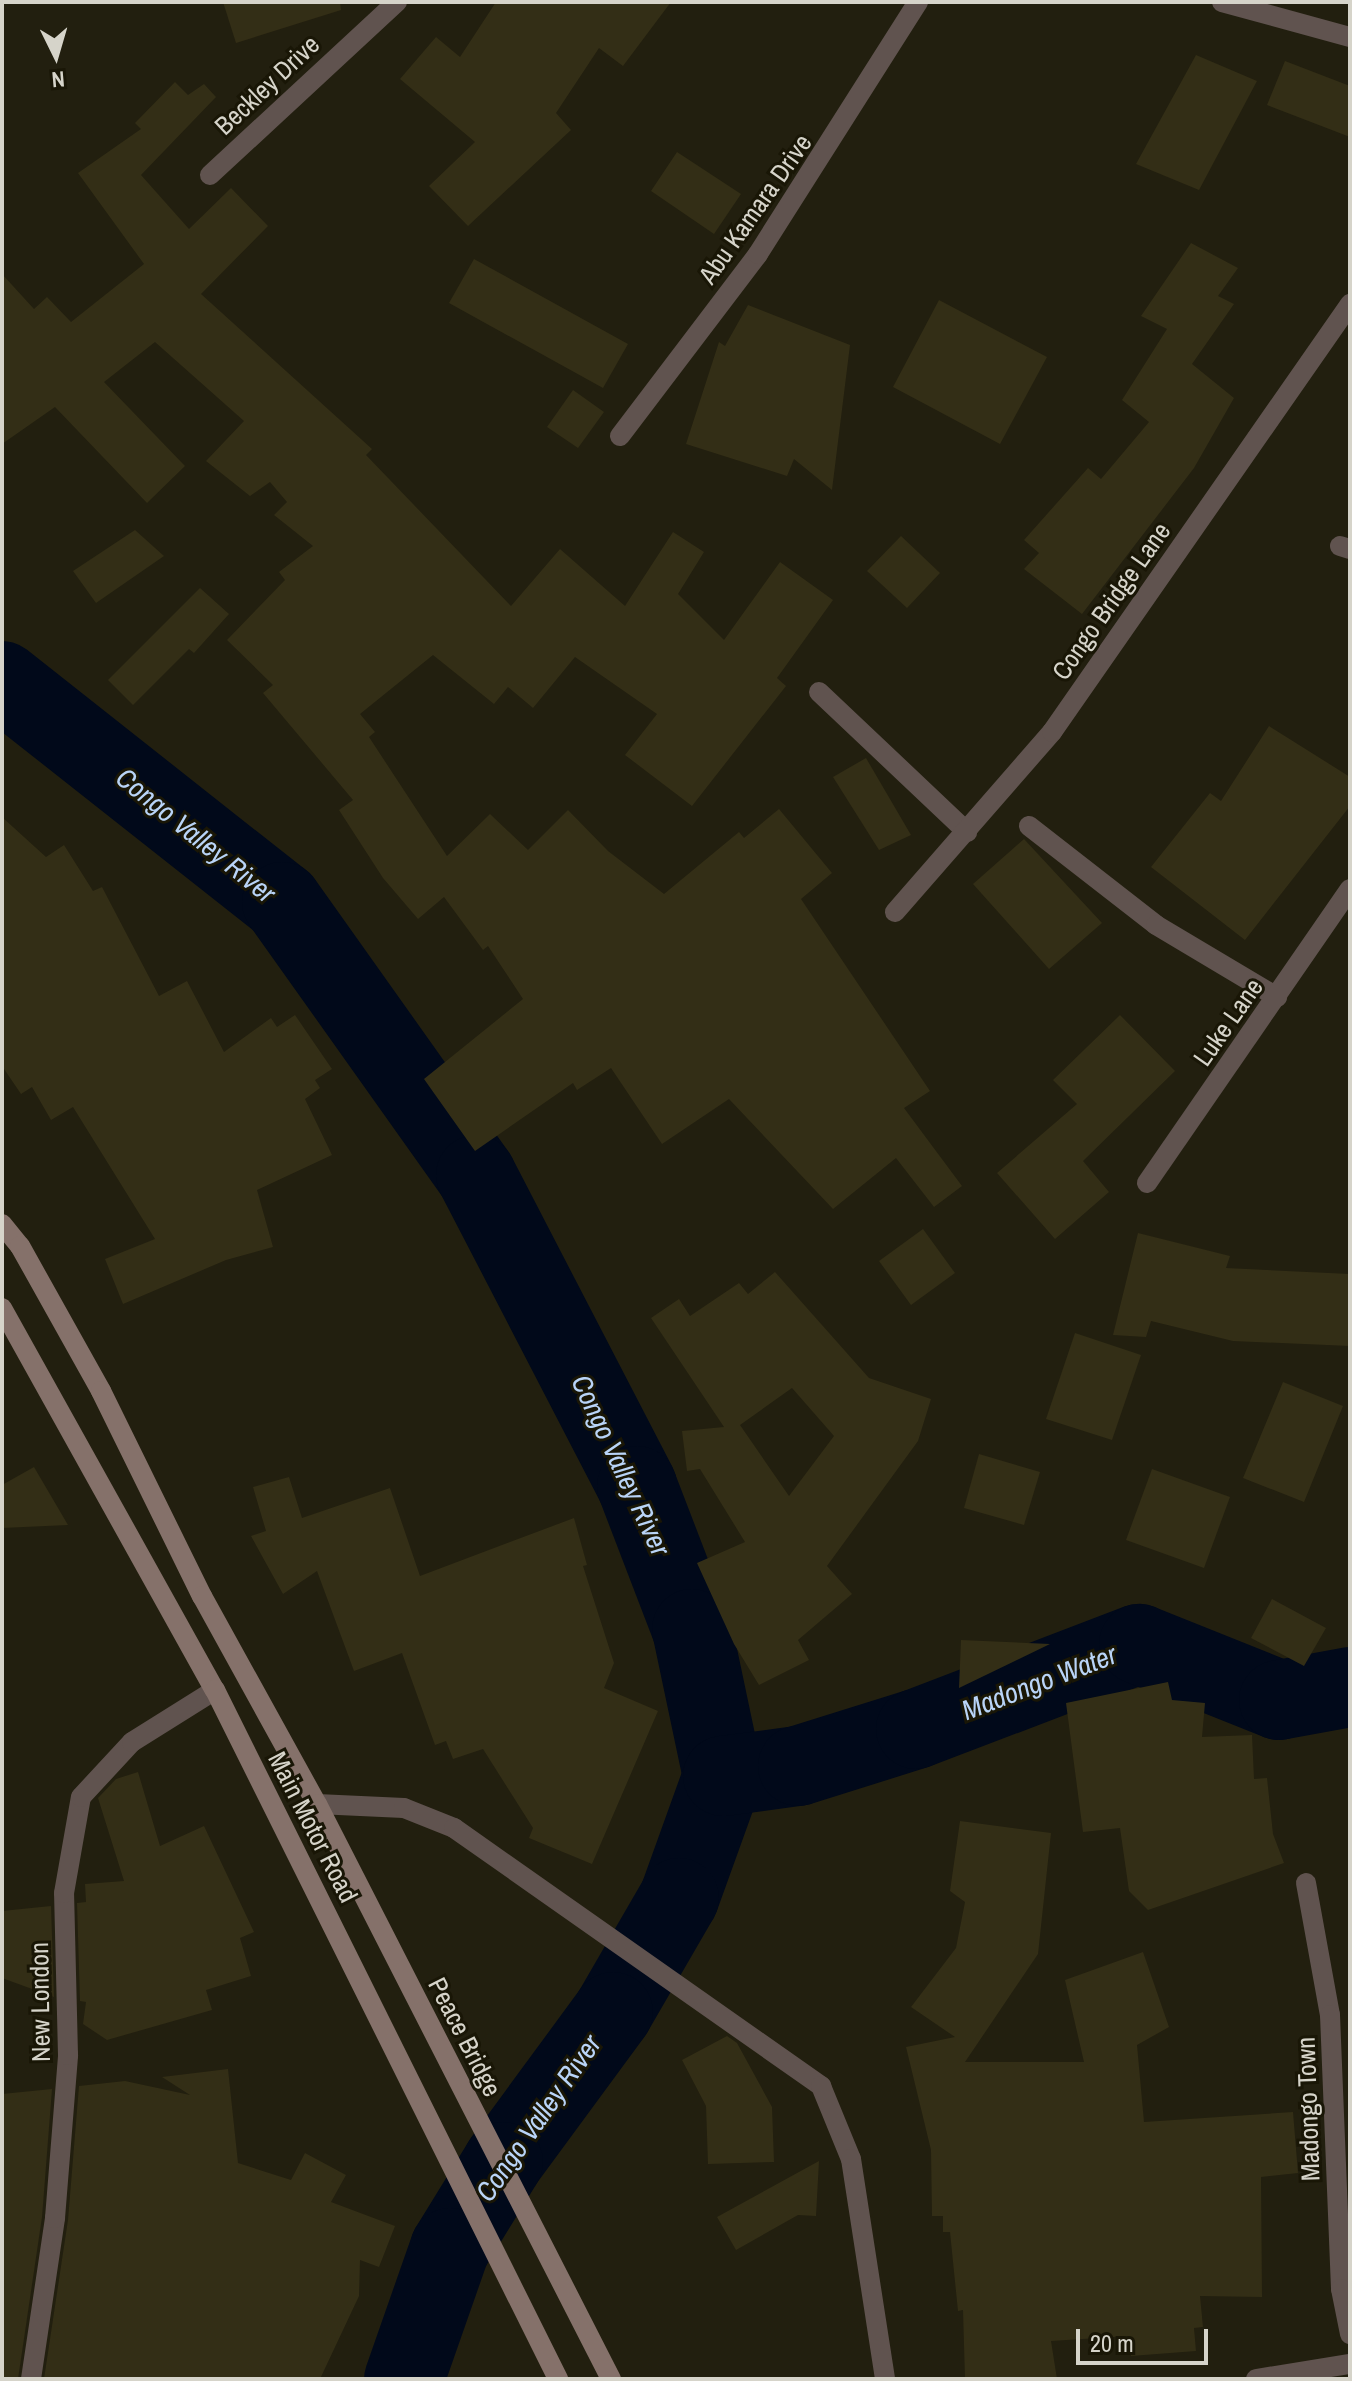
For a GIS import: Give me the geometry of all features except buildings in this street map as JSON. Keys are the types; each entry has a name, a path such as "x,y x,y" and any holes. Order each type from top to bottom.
{"main road":[{"name":"Main Motor Road","path":"2,1224 20,1246 101,1391 257,1700 317,1804 383,1933"},
{"name":"Main Motor Road","path":"2,1308 215,1690 558,2379"},
{"name":"Peace Bridge","path":"383,1933 611,2379"}],"street":[{"name":"Beckley Drive","path":"210,175 397,2"},
{"name":"Abu Kamara Drive","path":"620,436 758,254 918,2"},
{"path":"1222,2 1350,37"},
{"name":"Congo Bridge Lane","path":"895,912 1052,732 1350,304"},
{"path":"819,692 967,832"},
{"path":"1029,826 1156,925 1277,997"},
{"name":"Luke Lane","path":"1147,1183 1350,889"},
{"name":"New London","path":"31,2379 55,2218 68,2055 64,1893 81,1797 132,1742 215,1690"},
{"path":"317,1804 404,1808 454,1828 680,1983 821,2086 851,2159 885,2379"},
{"name":"Madongo Town","path":"1306,1883 1330,2015 1341,2289 1350,2334"},
{"path":"1256,2379 1350,2364"}],"waterway":[{"name":"Congo Valley River","path":"2,681 282,902 476,1175 637,1486 692,1629 723,1776 679,1898 613,2012 503,2162 450,2248 404,2379"},
{"name":"Madongo Water","path":"723,1776 798,1766 916,1729 1139,1644 1279,1700 1350,1687"}]}
